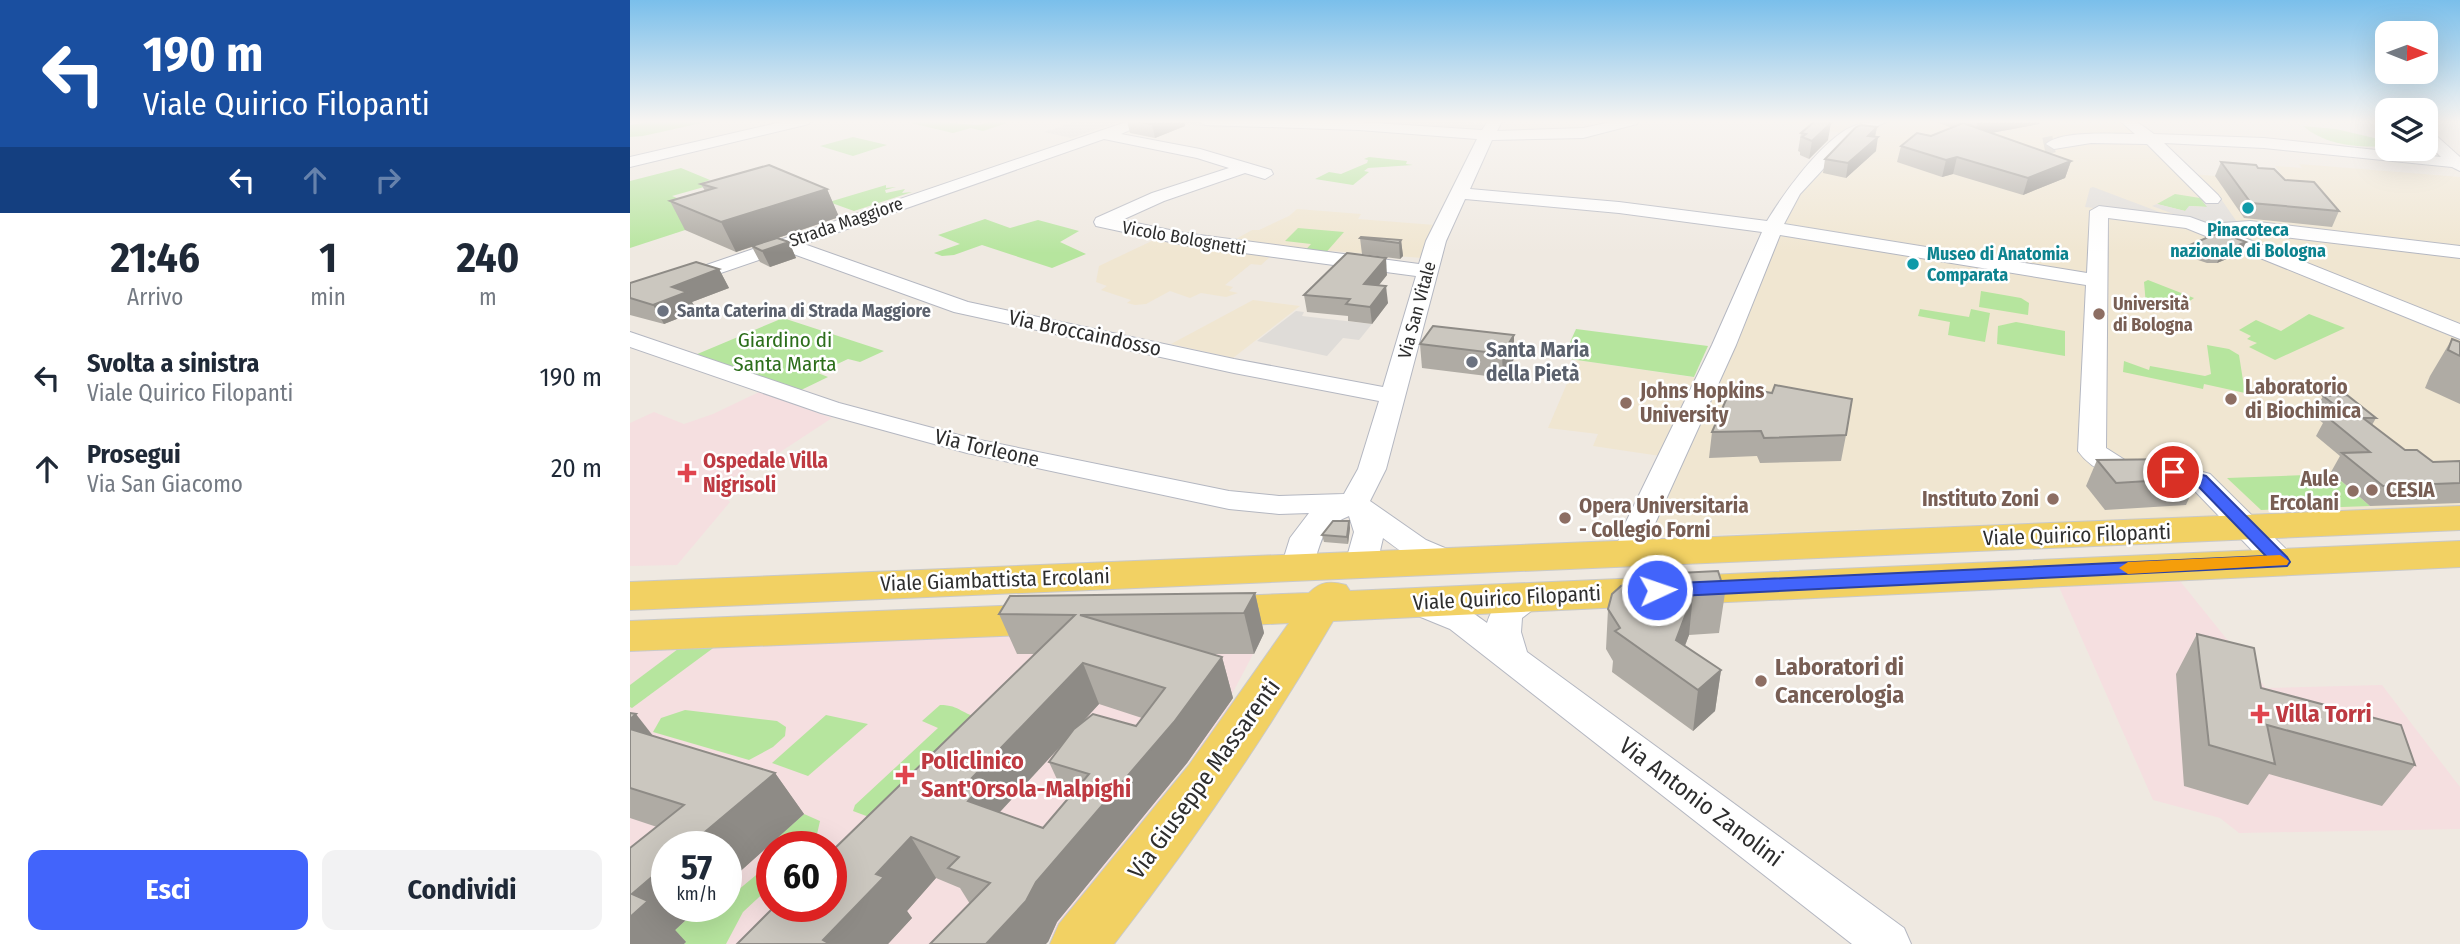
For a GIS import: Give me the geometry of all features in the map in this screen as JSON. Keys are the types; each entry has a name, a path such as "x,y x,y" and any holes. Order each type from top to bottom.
{"main road":[{"name":"Viale Quirico Filopanti","path":"1361,564 2460,518"},
{"name":"Viale Quirico Filopanti","path":"1309,587 1416,602 2460,554"},
{"name":"Via Giuseppe Massarenti","path":"1079,944 1133,878 1243,730 1309,587 1361,564"},
{"name":"Viale Giambattista Ercolani","path":"630,596 1309,587"},
{"path":"1168,613 1309,587"},
{"name":"Viale Giambattista Ercolani","path":"630,636 1086,617"}],"street":[{"name":"Strada Maggiore","path":"630,298 1014,165"},
{"path":"1233,165 1265,174"},
{"name":"Via San Vitale","path":"1359,508 1394,396 1426,271 1472,165"},
{"path":"1630,553 1638,528 1724,345 1774,229 1793,192 1817,165"},
{"path":"2177,165 2212,199"},
{"name":"Vicolo Bolognetti","path":"1245,169 1158,197 1103,222 1164,236 1426,271"},
{"path":"1458,193 1614,208 1774,229 2097,281"},
{"path":"2281,562 2193,475 2173,472 2135,473 2118,469 2092,451 2099,211 2460,252"},
{"path":"2189,223 2460,332"},
{"path":"2235,228 2244,238 2268,254"},
{"name":"Via Broccaindosso","path":"784,244 962,307 1234,366 1394,396"},
{"name":"Via Torleone","path":"630,339 830,408 967,445 1229,500 1359,508"},
{"path":"1309,587 1304,537 1316,521 1331,512 1359,508 1415,547 1448,561"},
{"path":"1359,508 1369,532 1361,564"},
{"path":"1513,661 1502,627 1505,616 1512,607 1527,597"},
{"name":"Via Antonio Zanolini","path":"1416,602 1451,614 1888,944"}],"shaded area":[{"name":"Università di Bologna","path":"1822,165 2180,165 2192,174 2287,182 2275,166 2302,168 2300,165 2312,165 2460,177 2460,507 1634,538 1776,221"},
{"path":"2090,188 2170,216 2093,212 2094,208 2085,207"},
{"path":"2200,198 2221,199 2239,225 2216,226 2192,221 2152,206 2157,204 2185,211 2189,206 2207,207"},
{"path":"1297,209 1361,214 1358,219 1435,225 1422,258 1332,251 1326,258 1229,243 1252,230 1259,230 1289,216"},
{"path":"1156,239 1272,255 1261,265 1251,264 1225,285 1233,287 1229,291 1238,293 1226,297 1201,293 1190,298 1170,291 1146,304 1135,305 1127,303 1131,300 1101,290 1107,286 1096,282 1099,266"},
{"path":"1253,300 1300,306 1233,358 1171,344"},
{"path":"1296,311 1304,312 1302,316 1372,324 1359,340 1343,338 1327,356 1257,341"},
{"name":"Johns Hopkins University","path":"1577,360 1705,379 1667,457 1593,446 1598,434 1548,428"},
{"name":"Ospedale Villa Nigrisoli","path":"759,392 832,418 768,460 715,487 730,502 677,565 630,566 630,423 654,412 684,424 713,414"},
{"name":"Villa Torri","path":"2180,581 2266,688 2382,685 2460,787 2460,829 2239,833 2220,818 2153,800 2059,587"},
{"name":"Policlinico Sant'Orsola-Malpighi","path":"1264,633 1229,700 1235,703 1046,944 630,944 630,650 1028,634"}],"green space":[{"path":"1362,165 1412,165 1368,168 1364,171 1369,172 1353,185 1315,179 1329,172 1341,174"},
{"path":"681,168 710,180 704,182 711,185 672,196 725,217 630,248 630,181"},
{"path":"886,185 886,188 896,187 885,190 886,193 905,189 902,193 912,192 854,211 829,202"},
{"path":"2175,194 2200,198 2208,207 2189,206 2189,210 2185,211 2157,204"},
{"path":"985,219 1010,228 1038,220 1079,231 1060,242 1086,254 1052,268 982,245 954,255 942,256 934,253 960,244 938,235"},
{"path":"1298,228 1344,232 1322,257 1302,254 1311,244 1285,241"},
{"path":"2148,280 2194,298 2177,310 2146,305 2144,282"},
{"path":"1981,291 2021,298 2029,303 2028,315 1979,307"},
{"path":"1920,309 1969,317 1971,309 1990,313 1985,342 1948,335 1950,322 1918,316"},
{"path":"2309,314 2345,328 2275,360 2249,347 2257,343 2247,339 2251,336 2239,330 2256,320 2281,331"},
{"name":"Giardino di Santa Marta","path":"783,318 884,351 860,362 848,359 818,373 828,377 797,392 695,355"},
{"path":"2016,322 2065,331 2065,356 1997,344 1998,326"},
{"path":"1576,329 1708,346 1694,377 1563,358"},
{"path":"2207,345 2229,349 2239,355 2245,393 2204,384 2203,389 2123,372 2124,361 2149,370 2150,366 2205,376 2211,374"},
{"path":"2333,474 2370,506 2261,510 2227,478"},
{"path":"720,643 630,707 630,685 682,646"},
{"path":"940,705 983,718 917,835 853,811 855,805 938,728 922,721"},
{"path":"685,710 777,721 786,727 785,736 773,747 749,760 653,732 661,718"},
{"path":"826,715 868,724 808,776 772,763"},
{"path":"804,814 820,821 818,831 785,831"},
{"path":"756,875 756,900 742,914 742,887"},
{"path":"684,922 738,922 726,944 684,944 685,942 670,934"}],"building":[{"path":"769,165 827,189 721,222 670,201 715,188 701,184"},
{"path":"1984,165 2061,165 2028,178"},
{"path":"2223,165 2256,165 2258,168 2274,169 2285,180 2314,182 2339,211 2251,203"},
{"path":"2220,232 2246,242 2222,252 2211,253 2190,245"},
{"path":"1361,237 1401,240 1399,243"},
{"path":"777,238 789,242 762,251 752,246"},
{"path":"1347,253 1386,258 1364,284 1386,286 1370,307 1346,304 1350,299 1304,295"},
{"path":"696,262 719,269 672,287 687,292 653,305 630,298 630,283"},
{"path":"1433,326 1514,335 1502,354 1420,344"},
{"path":"2452,339 2460,342 2460,356 2448,350"},
{"path":"1775,385 1852,399 1846,435 1764,438 1761,431 1712,432 1732,386 1772,393"},
{"path":"2347,395 2376,418 2363,418 2405,450 2417,450 2433,462 2460,461 2460,483 2383,486 2342,453 2370,452 2326,416 2349,416 2323,396"},
{"path":"2179,459 2198,478 2116,483 2097,460"},
{"path":"1333,521 1349,521 1347,537 1322,535"},
{"path":"1718,571 1725,593 1693,595 1676,640 1721,670 1698,690 1615,631 1620,628 1608,609 1612,594 1621,586 1640,580 1639,575"},
{"path":"1255,593 1244,613 1080,615 1222,657 1174,722 1036,882 1026,901 986,944 930,944 990,883 948,868 959,857 911,837 876,874 884,877 847,915 847,836 1075,615 999,614 1010,596","holes":["1083,663 1165,688 1136,726 1093,714 1074,729 1049,762 1089,774 1043,828 968,801 982,786 968,782"]},
{"path":"2197,634 2254,648 2261,688 2401,725 2415,765 2267,725 2275,764 2209,745"},
{"path":"630,729 775,773 706,831 651,831 684,805 630,788"},
{"path":"651,831 651,878 632,894 648,901 630,917 630,848"},
{"path":"759,922 840,922 823,940 830,944 737,944"}],"slow traffic":[{"path":"2128,568 2280,561"}],"place":[{"name":"Pinacoteca nazionale di Bologna","path":"2248,208"},
{"name":"Museo di Anatomia Comparata","path":"1913,264"},
{"name":"Santa Caterina di Strada Maggiore","path":"663,311"},
{"name":"Università di Bologna","path":"2099,314"},
{"name":"Santa Maria della Pietà","path":"1472,362"},
{"name":"Laboratorio di Biochimica","path":"2231,399"},
{"name":"Johns Hopkins University","path":"1626,403"},
{"name":"Ospedale Villa Nigrisoli","path":"687,473"},
{"name":"CESIA","path":"2372,490"},
{"name":"Aule Ercolani","path":"2353,491"},
{"name":"Instituto Zoni","path":"2053,499"},
{"name":"Opera Universitaria - Collegio Forni","path":"1565,518"},
{"name":"Laboratori di Cancerologia","path":"1761,681"},
{"name":"Villa Torri","path":"2260,714"},
{"name":"Policlinico Sant'Orsola-Malpighi","path":"905,775"}],"route":[{"path":"1657,590 2281,562 2200,480 2193,475 2173,472"}]}
